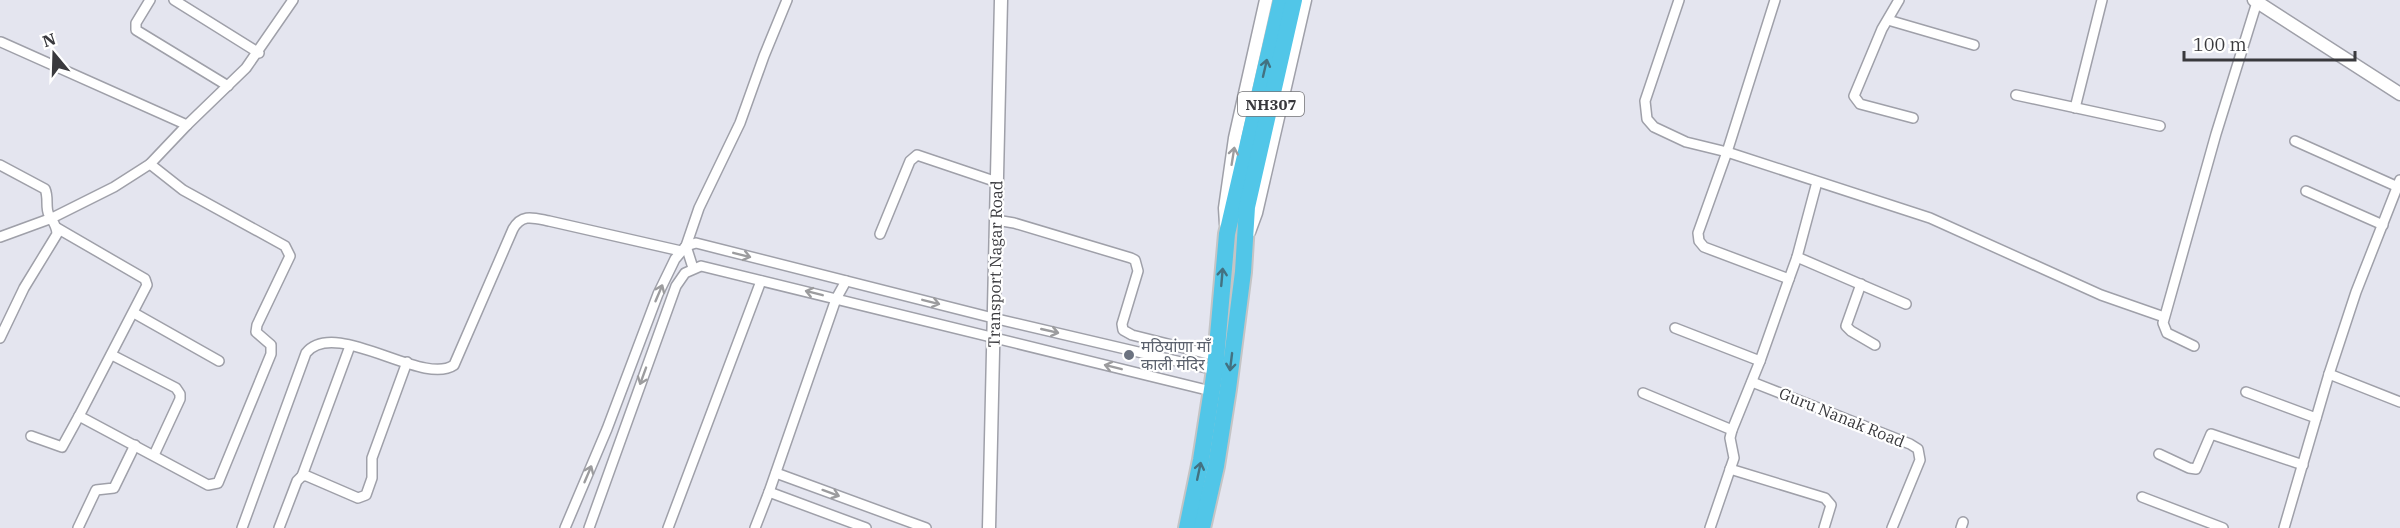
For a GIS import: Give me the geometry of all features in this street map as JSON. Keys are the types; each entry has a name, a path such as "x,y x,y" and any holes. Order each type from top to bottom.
{"highway":[{"name":"NH307","path":"1202,528 1216,466 1228,389 1246,242 1240,207 1281,0"},
{"name":"NH307","path":"1187,528 1201,460 1215,363 1227,234 1240,207 1294,0"}],"main road":[{"name":"Transport Nagar Road","path":"989,528 1001,0"},
{"path":"1227,234 1224,208 1235,138 1266,0"},
{"path":"1246,242 1256,213 1305,0"},
{"path":"2256,1 2400,94"}],"street":[{"path":"150,0 136,23 136,30 228,86"},
{"path":"174,0 259,53"},
{"path":"0,237 52,218 114,187 150,164 259,53 293,0"},
{"path":"565,528 602,441 658,294 675,259 684,248 699,208 740,123 764,56 788,0"},
{"path":"1679,0 1645,101 1647,119 1654,127 1674,138 1726,152 1930,218 2101,295 2164,317"},
{"path":"1775,0 1726,152 1699,225 1699,241 1704,247 1789,279"},
{"path":"1899,0 1866,67 1854,99 1860,104 1913,118"},
{"path":"2075,108 2097,15 2103,0"},
{"path":"2194,346 2167,333 2163,327 2164,317 2256,1"},
{"path":"1888,20 1974,45"},
{"path":"1,42 187,125"},
{"path":"2016,95 2160,126"},
{"path":"2284,528 2329,374 2356,292 2399,184 2295,141"},
{"path":"880,234 913,157 923,156 997,182"},
{"path":"79,416 208,485 218,483 271,354 271,345 256,332 256,325 290,256 285,246 183,190 150,164"},
{"path":"0,165 45,189 48,197 48,211 57,228 56,239 32,273 0,338"},
{"path":"1710,528 1734,458 1732,430 1760,361 1797,257 1817,182"},
{"path":"2306,191 2383,225"},
{"path":"242,528 306,353 312,346 332,341 441,371 454,365 513,229 522,218 539,219 684,248 696,243 1117,347 1215,363"},
{"path":"996,220 1014,223 1135,260 1138,271 1117,347"},
{"path":"31,436 62,447 147,285 145,279 57,228"},
{"path":"684,248 693,268"},
{"path":"1797,257 1906,304"},
{"path":"589,528 676,286 685,273 693,268 706,266 1211,391"},
{"path":"668,528 761,281"},
{"path":"754,528 776,473 836,299 846,281"},
{"path":"1861,285 1846,326 1875,345"},
{"path":"134,313 219,361"},
{"path":"1675,328 1760,361"},
{"path":"1123,330 1215,363"},
{"path":"279,528 297,481 302,476 350,346"},
{"path":"112,355 176,388 180,394 180,399 154,455"},
{"path":"302,476 307,476 358,498 366,495 372,478 372,458 406,362"},
{"path":"2329,374 2400,402"},
{"name":"Guru Nanak Road","path":"1752,382 1918,449 1920,460 1892,528"},
{"path":"2246,392 2316,418"},
{"path":"1643,393 1732,430"},
{"path":"2159,453 2189,468 2196,469 2211,434 2303,465"},
{"path":"602,441 617,445"},
{"path":"78,528 96,490 114,488 135,445"},
{"path":"1730,469 1825,498 1831,505 1824,528"},
{"path":"776,473 926,528"},
{"path":"769,492 866,528"},
{"path":"2142,497 2223,528"}],"place":[{"name":"मठियांणा माँ काली मंदिर","path":"1129,355"}]}
